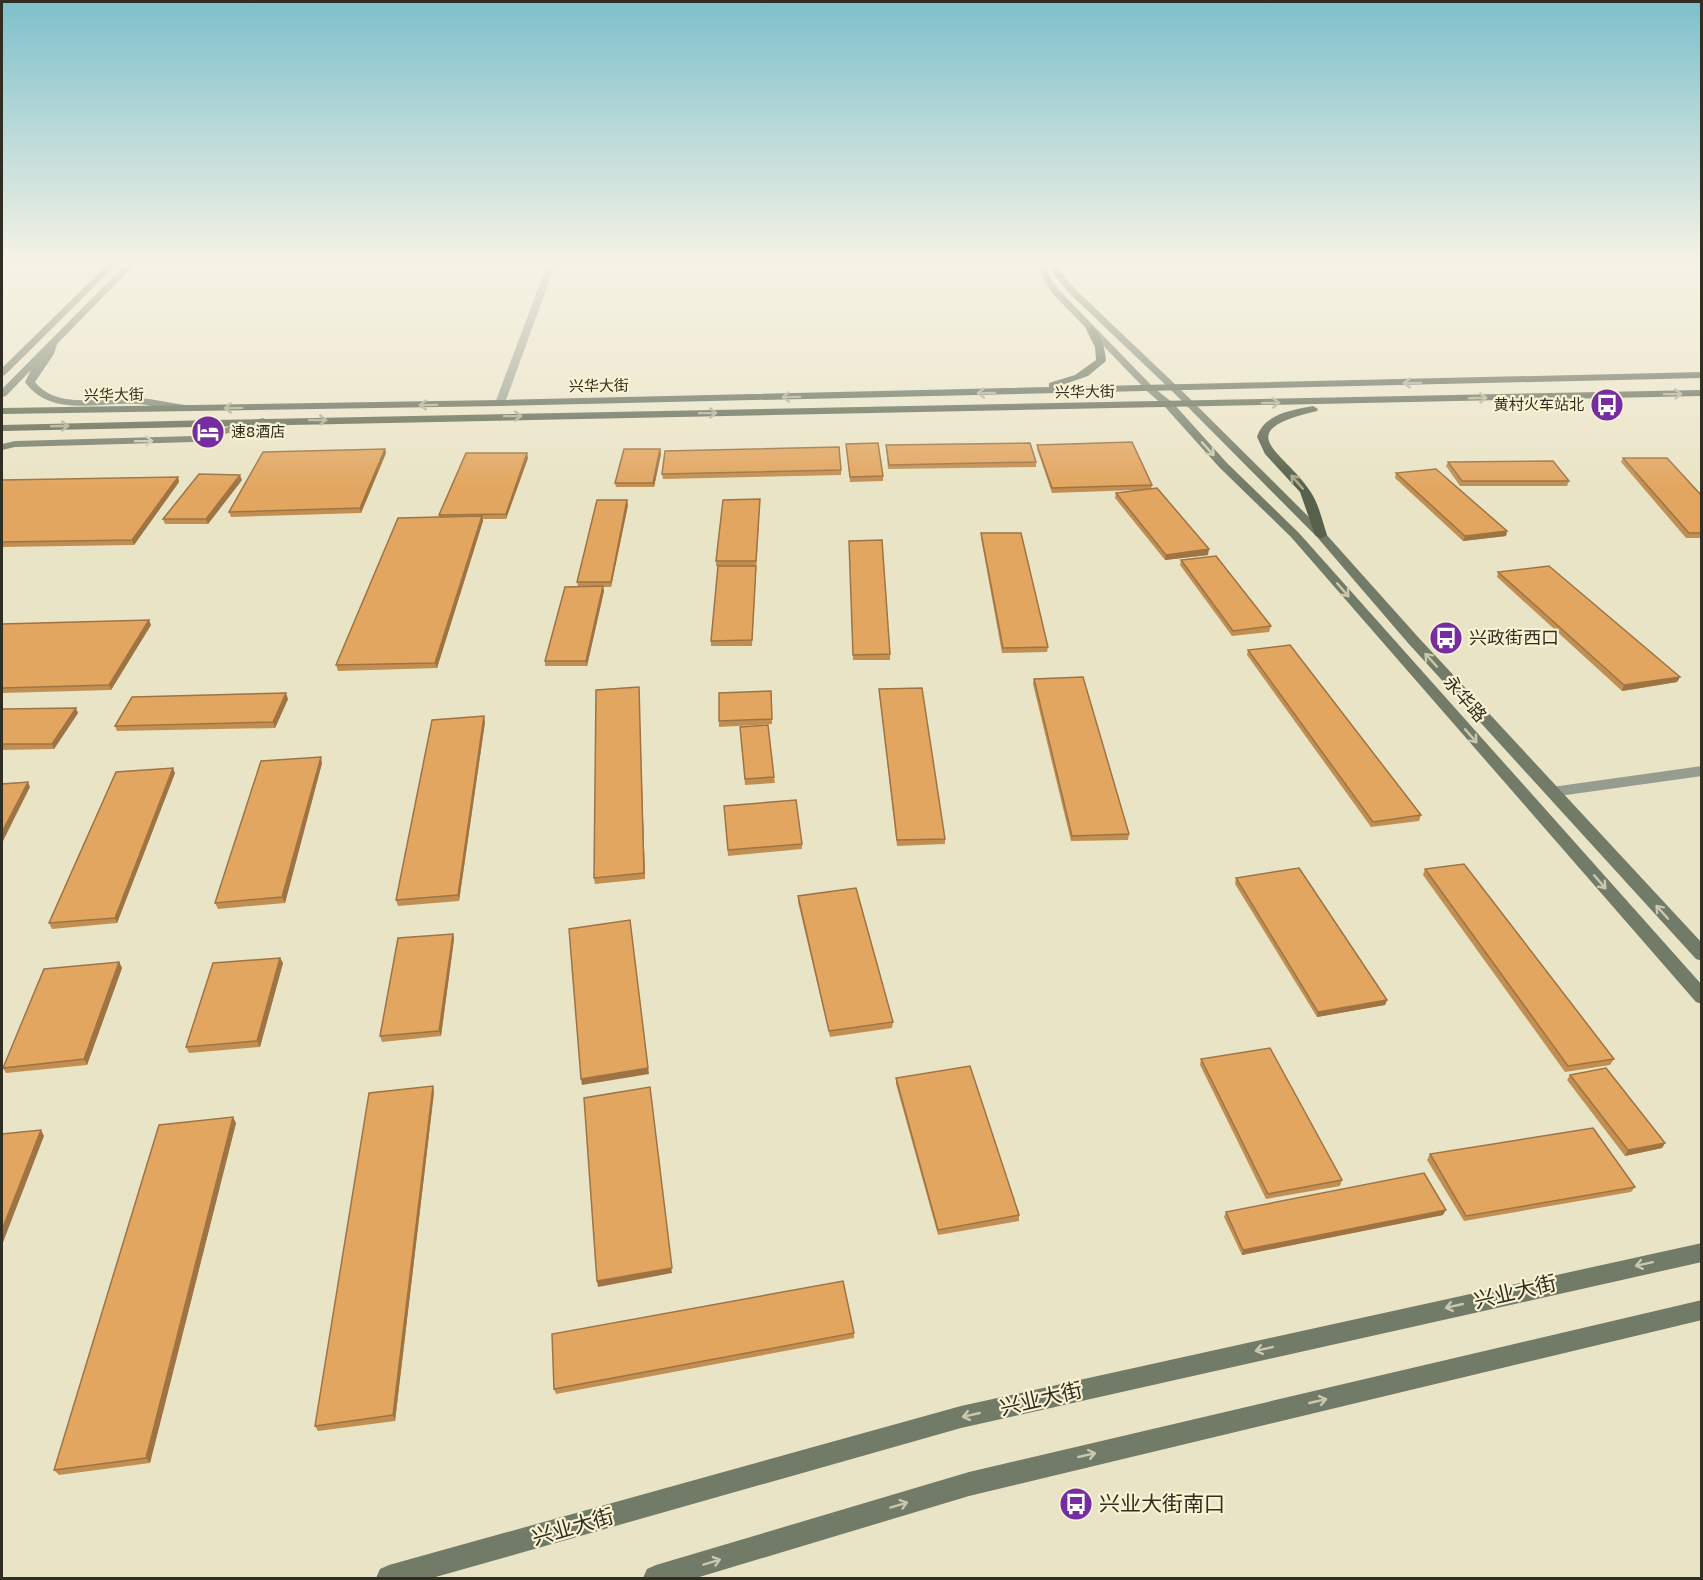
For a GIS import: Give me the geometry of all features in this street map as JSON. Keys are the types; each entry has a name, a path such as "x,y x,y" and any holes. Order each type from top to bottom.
{"main road":[{"path":"2,359 24,339"},
{"path":"2,373 37,339"},
{"path":"2,394 56,339"},
{"path":"1015,392 1078,378 1091,371 1101,361 1100,347 1096,339"},
{"name":"永华路","path":"1101,339 1169,405 1223,465 1294,535 1701,998"},
{"name":"永华路","path":"1122,339 1192,405 1321,535 1413,640 1701,955"},
{"path":"53,342 51,354 33,373 30,382 34,390 43,397 68,402 138,401 189,409"},
{"name":"兴华大街","path":"2,411 500,404 1701,375"},
{"name":"兴华大街","path":"2,428 263,420 1192,405 1701,393"},
{"path":"1321,535 1305,492 1264,445 1263,434 1268,425 1300,411 1340,404 1378,401"},
{"path":"2,447 15,444 194,440 263,420"},
{"name":"兴业大街","path":"389,1578 962,1417 1701,1252"},
{"path":"656,1578 969,1484 1701,1310"}],"street":[{"path":"500,404 524,339"},
{"path":"1552,792 1701,771"}],"building":[{"path":"1132,442 1152,485 1052,488 1037,445"},
{"path":"878,443 883,476 850,477 846,444"},
{"path":"1030,443 1036,462 889,465 886,445"},
{"path":"839,447 841,470 662,474 665,451"},
{"path":"385,449 360,508 229,512 263,452"},
{"path":"624,449 660,449 653,483 615,483"},
{"path":"466,453 527,453 506,514 439,515"},
{"path":"1623,458 1667,458 1701,495 1701,533 1689,533"},
{"path":"1553,461 1569,481 1462,481 1448,462"},
{"path":"1436,469 1507,531 1465,536 1396,473"},
{"path":"199,474 240,475 206,519 163,519"},
{"path":"178,477 132,540 2,542 2,480"},
{"path":"1157,488 1209,549 1166,555 1116,493"},
{"path":"760,499 756,561 716,561 723,500"},
{"path":"597,500 627,500 611,582 577,582"},
{"path":"482,516 435,663 336,665 398,518"},
{"path":"981,533 1021,533 1048,647 1003,648"},
{"path":"882,540 890,654 853,655 849,541"},
{"path":"1216,556 1271,626 1233,631 1181,560"},
{"path":"718,566 756,566 752,640 711,641"},
{"path":"1549,566 1680,677 1624,685 1498,572"},
{"path":"603,586 586,661 545,661 565,587"},
{"path":"149,620 109,685 2,688 2,624"},
{"path":"1290,645 1421,815 1373,822 1248,650"},
{"path":"1083,677 1129,834 1072,836 1034,679"},
{"path":"639,687 644,873 594,878 596,690"},
{"path":"922,688 945,839 897,840 879,689"},
{"path":"771,691 772,719 719,721 719,693"},
{"path":"286,693 273,722 115,726 132,697"},
{"path":"76,708 52,744 2,744 2,709"},
{"path":"484,716 458,895 396,900 432,720"},
{"path":"768,725 774,777 745,779 740,727"},
{"path":"321,757 282,897 215,903 261,761"},
{"path":"173,768 115,918 49,923 116,772"},
{"path":"28,782 2,832 2,784"},
{"path":"796,800 802,844 728,850 724,806"},
{"path":"1464,864 1614,1059 1568,1066 1425,869"},
{"path":"1299,868 1387,1000 1318,1012 1236,878"},
{"path":"856,888 893,1022 829,1031 798,896"},
{"path":"630,920 648,1068 581,1079 569,929"},
{"path":"453,934 439,1031 380,1036 398,938"},
{"path":"280,958 257,1041 186,1047 213,963"},
{"path":"119,962 84,1059 3,1068 44,969"},
{"path":"1270,1048 1342,1180 1268,1194 1201,1059"},
{"path":"970,1066 1019,1215 938,1230 896,1078"},
{"path":"1606,1068 1665,1143 1628,1150 1570,1075"},
{"path":"433,1086 393,1415 315,1426 369,1093"},
{"path":"650,1087 672,1268 597,1281 584,1098"},
{"path":"233,1117 146,1458 54,1470 159,1125"},
{"path":"1593,1128 1635,1187 1466,1216 1430,1154"},
{"path":"41,1130 2,1230 2,1134"},
{"path":"1424,1173 1446,1210 1243,1250 1226,1212"},
{"path":"843,1281 854,1333 554,1389 552,1334"}],"place":[{"name":"黄村火车站北","path":"1607,405"},
{"name":"速8酒店","path":"208,432"},
{"name":"兴政街西口","path":"1446,638"},
{"name":"兴业大街南口","path":"1076,1504"}]}
